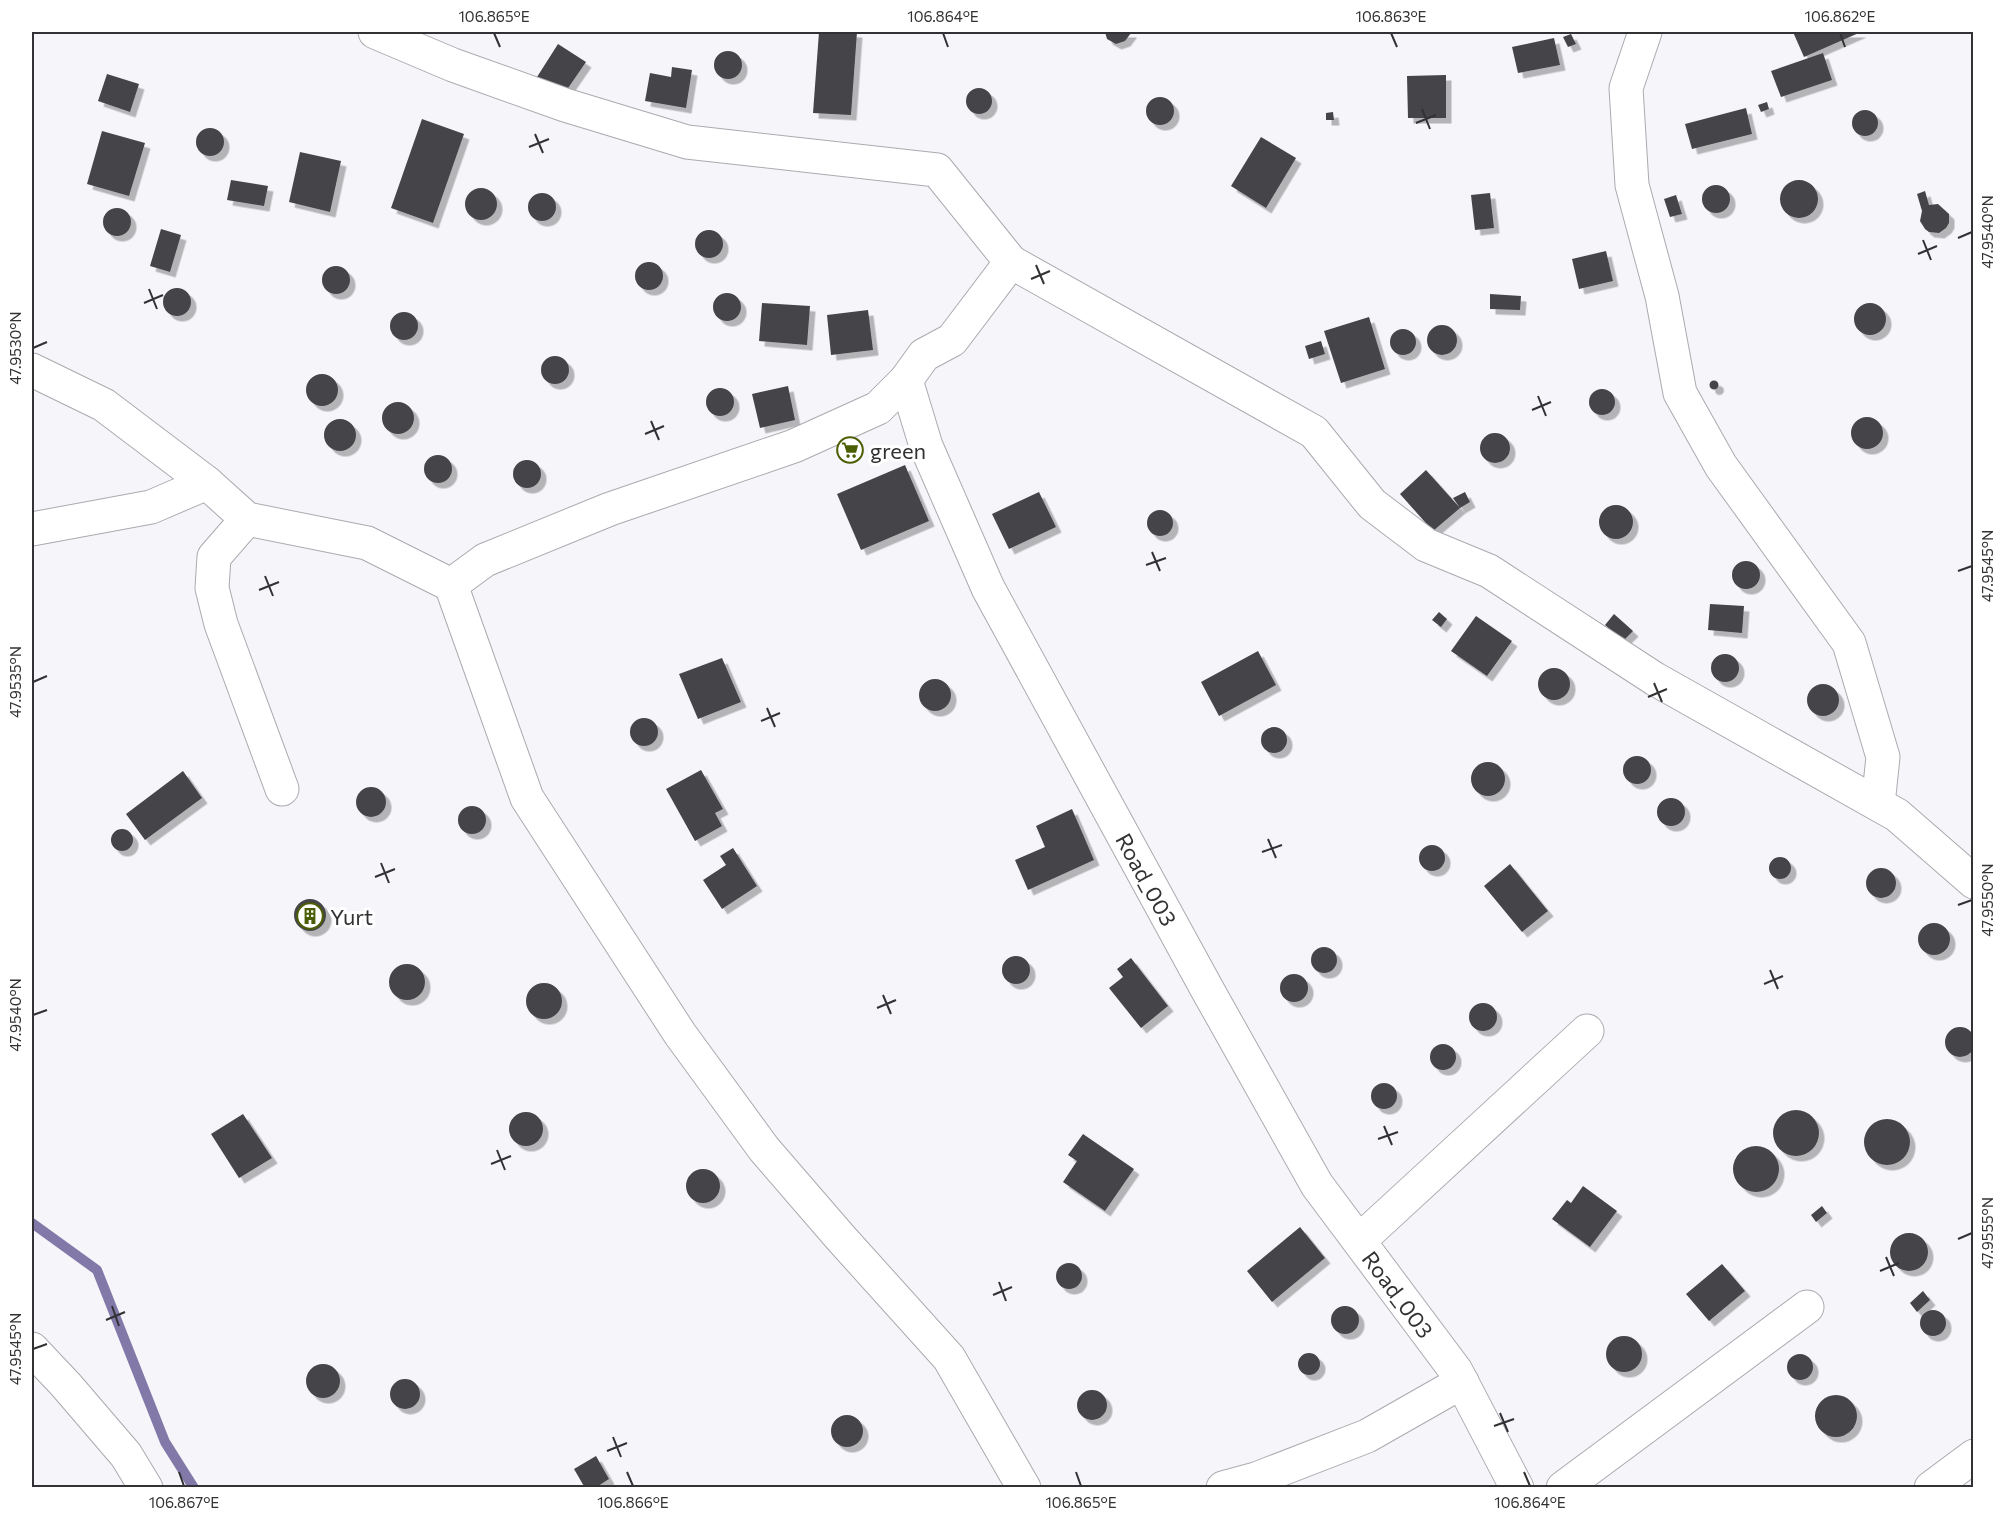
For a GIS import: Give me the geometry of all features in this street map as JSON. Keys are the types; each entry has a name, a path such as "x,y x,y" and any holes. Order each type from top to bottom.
{"street":[{"path":"375,32 453,65 565,105 687,142 938,170 1011,262 1314,432 1372,504 1426,544 1489,571 1655,679 1897,815 1974,882"},
{"path":"1646,32 1626,88 1632,185 1662,296 1680,393 1721,466 1849,643 1883,757 1878,804"},
{"path":"451,585 485,560 610,509 794,446 878,408 906,380 924,355 952,340 1011,262"},
{"path":"32,370 104,405 207,483 247,519 367,543 451,585 526,798 680,1034 764,1149 840,1238 949,1358 1024,1488"},
{"name":"Road_003","path":"906,380 926,446 988,588 1207,989 1317,1185 1456,1371 1517,1488"},
{"path":"32,530 151,507 207,483"},
{"path":"247,519 214,557 212,588 220,624 282,789"},
{"path":"1359,1242 1587,1031"},
{"path":"1563,1488 1807,1307"},
{"path":"32,1349 66,1384 126,1455 146,1488"},
{"path":"1223,1488 1257,1479 1367,1436 1462,1382"},
{"path":"1931,1488 1974,1456"}],"building":[{"path":"819,32 857,32 851,115 813,113"},
{"path":"1105,32 1131,33 1125,41 1116,44 1107,39"},
{"path":"1793,32 1861,32 1804,57"},
{"path":"1571,34 1576,44 1568,47 1563,37"},
{"path":"1554,38 1560,65 1518,73 1512,47"},
{"path":"558,44 586,62 564,94 537,77"},
{"path":"728,51 738,55 742,65 738,75 728,79 718,75 714,65 718,55"},
{"path":"1823,53 1832,80 1781,97 1771,71"},
{"path":"672,67 692,70 686,108 645,101 650,73 671,77"},
{"path":"107,74 139,84 130,112 98,101"},
{"path":"1446,75 1446,118 1408,118 1407,76"},
{"path":"979,88 988,92 992,101 988,110 979,114 970,110 966,101 970,92"},
{"path":"1160,97 1170,101 1174,111 1170,121 1160,125 1150,121 1146,111 1150,101"},
{"path":"1767,102 1769,109 1761,112 1758,105"},
{"path":"1746,108 1752,134 1692,149 1685,124"},
{"path":"1865,110 1874,114 1878,123 1874,132 1865,136 1856,132 1852,123 1856,114"},
{"path":"1333,112 1334,120 1326,120 1326,113"},
{"path":"422,119 464,134 433,223 391,208"},
{"path":"210,128 220,132 224,142 220,152 210,156 200,152 196,142 200,132"},
{"path":"102,131 145,143 129,196 87,184"},
{"path":"1261,137 1296,158 1266,208 1231,186"},
{"path":"300,152 341,161 330,212 289,202"},
{"path":"231,180 268,186 264,206 227,200"},
{"path":"1799,180 1813,185 1818,199 1813,213 1799,218 1785,213 1780,199 1785,185"},
{"path":"1716,185 1726,189 1730,199 1726,209 1716,213 1706,209 1702,199 1706,189"},
{"path":"481,188 492,193 497,204 492,215 481,220 470,215 465,204 470,193"},
{"path":"1925,191 1929,205 1938,204 1949,214 1949,223 1939,233 1929,232 1920,221 1922,211 1917,194"},
{"path":"542,193 552,197 556,207 552,217 542,221 532,217 528,207 532,197"},
{"path":"1490,193 1494,228 1475,230 1471,195"},
{"path":"1676,195 1682,214 1670,217 1664,199"},
{"path":"117,208 127,212 131,222 127,232 117,236 107,232 103,222 107,212"},
{"path":"161,229 181,235 170,272 150,266"},
{"path":"709,230 719,234 723,244 719,254 709,258 699,254 695,244 699,234"},
{"path":"1606,251 1613,281 1579,289 1572,259"},
{"path":"649,262 659,266 663,276 659,286 649,290 639,286 635,276 639,266"},
{"path":"336,266 346,270 350,280 346,290 336,294 326,290 322,280 326,270"},
{"path":"177,288 187,292 191,302 187,312 177,316 167,312 163,302 167,292"},
{"path":"727,293 737,297 741,307 737,317 727,321 717,317 713,307 717,297"},
{"path":"1490,294 1521,296 1520,310 1490,309"},
{"path":"762,303 810,306 807,345 759,341"},
{"path":"1870,303 1881,308 1886,319 1881,330 1870,335 1859,330 1854,319 1859,308"},
{"path":"868,310 873,350 831,355 827,315"},
{"path":"404,312 414,316 418,326 414,336 404,340 394,336 390,326 394,316"},
{"path":"1369,317 1385,369 1341,383 1324,331"},
{"path":"1442,325 1453,329 1457,340 1453,351 1442,355 1431,351 1427,340 1431,329"},
{"path":"1403,329 1412,333 1416,342 1412,351 1403,355 1394,351 1390,342 1394,333"},
{"path":"1321,341 1325,354 1309,359 1305,346"},
{"path":"555,356 565,360 569,370 565,380 555,384 545,380 541,370 545,360"},
{"path":"322,374 334,378 338,390 334,402 322,406 310,402 306,390 310,378"},
{"path":"1714,381 1718,385 1714,389 1710,385"},
{"path":"788,386 795,420 760,428 752,394"},
{"path":"720,388 730,392 734,402 730,412 720,416 710,412 706,402 710,392"},
{"path":"1602,389 1611,393 1615,402 1611,411 1602,415 1593,411 1589,402 1593,393"},
{"path":"398,402 409,407 414,418 409,429 398,434 387,429 382,418 387,407"},
{"path":"1867,417 1878,422 1883,433 1878,444 1867,449 1856,444 1851,433 1856,422"},
{"path":"340,419 351,424 356,435 351,446 340,451 329,446 324,435 329,424"},
{"path":"1495,433 1506,437 1510,448 1506,459 1495,463 1484,459 1480,448 1484,437"},
{"path":"438,455 448,459 452,469 448,479 438,483 428,479 424,469 428,459"},
{"path":"527,460 537,464 541,474 537,484 527,488 517,484 513,474 517,464"},
{"path":"905,465 929,521 861,550 837,494"},
{"path":"1426,470 1460,508 1433,531 1400,494"},
{"path":"1039,492 1056,527 1009,549 992,514"},
{"path":"1465,492 1470,502 1460,508 1453,498"},
{"path":"1616,505 1628,510 1633,522 1628,534 1616,539 1604,534 1599,522 1604,510"},
{"path":"1160,510 1169,514 1173,523 1169,532 1160,536 1151,532 1147,523 1151,514"},
{"path":"1746,561 1756,565 1760,575 1756,585 1746,589 1736,585 1732,575 1736,565"},
{"path":"1710,604 1744,606 1742,633 1708,630"},
{"path":"1439,612 1447,619 1441,627 1432,620"},
{"path":"1614,614 1633,631 1623,641 1605,625"},
{"path":"1476,616 1512,641 1487,676 1451,651"},
{"path":"1258,651 1276,685 1219,716 1201,682"},
{"path":"1725,654 1735,658 1739,668 1735,678 1725,682 1715,678 1711,668 1715,658"},
{"path":"722,658 741,702 698,719 679,674"},
{"path":"1554,668 1565,673 1570,684 1565,695 1554,700 1543,695 1538,684 1543,673"},
{"path":"935,679 946,684 951,695 946,706 935,711 924,706 919,695 924,684"},
{"path":"1823,684 1835,688 1839,700 1835,712 1823,716 1811,712 1807,700 1811,688"},
{"path":"644,718 654,722 658,732 654,742 644,746 634,742 630,732 634,722"},
{"path":"1274,727 1283,731 1287,740 1283,749 1274,753 1265,749 1261,740 1265,731"},
{"path":"1637,756 1647,760 1651,770 1647,780 1637,784 1627,780 1623,770 1627,760"},
{"path":"1488,762 1500,767 1505,779 1500,791 1488,796 1476,791 1471,779 1476,767"},
{"path":"701,770 723,809 715,813 722,826 695,841 666,789"},
{"path":"183,771 202,798 145,840 126,814"},
{"path":"371,787 377,788 385,796 385,808 377,816 371,817 365,816 357,808 356,802 357,796 365,788"},
{"path":"1671,798 1681,802 1685,812 1681,822 1671,826 1661,822 1657,812 1661,802"},
{"path":"472,806 482,810 486,820 482,830 472,834 462,830 458,820 462,810"},
{"path":"1072,809 1094,860 1028,890 1015,860 1045,847 1036,826"},
{"path":"122,829 130,832 133,840 130,848 122,851 114,848 111,840 114,832"},
{"path":"1432,845 1441,849 1445,858 1441,867 1432,871 1423,867 1419,858 1423,849"},
{"path":"733,848 757,886 722,909 703,880 726,865 720,856"},
{"path":"1780,857 1788,860 1791,868 1788,876 1780,879 1772,876 1769,868 1772,860"},
{"path":"1510,864 1548,911 1522,932 1484,886"},
{"path":"1881,868 1891,873 1896,883 1891,893 1881,898 1871,893 1866,883 1871,873"},
{"name":"Yurt","path":"310,899 321,904 326,915 321,926 310,931 299,926 294,915 299,904"},
{"path":"1934,923 1946,927 1950,939 1946,951 1934,955 1922,951 1918,939 1922,927"},
{"path":"1324,947 1334,950 1337,960 1334,970 1324,973 1314,970 1311,960 1314,950"},
{"path":"1016,956 1026,960 1030,970 1026,980 1016,984 1006,980 1002,970 1006,960"},
{"path":"1131,958 1168,1006 1141,1028 1109,988 1123,977 1117,969"},
{"path":"407,964 420,969 425,982 420,995 407,1000 394,995 389,982 394,969"},
{"path":"1294,974 1304,978 1308,988 1304,998 1294,1002 1284,998 1280,988 1284,978"},
{"path":"544,983 557,988 562,1001 557,1014 544,1019 531,1014 526,1001 531,988"},
{"path":"1483,1003 1493,1007 1497,1017 1493,1027 1483,1031 1473,1027 1469,1017 1473,1007"},
{"path":"1960,1027 1971,1031 1975,1042 1971,1053 1960,1057 1949,1053 1945,1042 1949,1031"},
{"path":"1443,1044 1452,1048 1456,1057 1452,1066 1443,1070 1434,1066 1430,1057 1434,1048"},
{"path":"1384,1083 1393,1087 1397,1096 1393,1105 1384,1109 1375,1105 1371,1096 1375,1087"},
{"path":"1796,1110 1812,1117 1819,1133 1812,1149 1796,1156 1780,1149 1773,1133 1780,1117"},
{"path":"526,1112 538,1117 543,1129 538,1141 526,1146 514,1141 509,1129 514,1117"},
{"path":"243,1114 272,1158 239,1178 211,1134"},
{"path":"1887,1119 1896,1120 1903,1126 1909,1133 1909,1151 1903,1158 1896,1164 1887,1165 1878,1164 1871,1158 1865,1151 1864,1142 1865,1133 1871,1126 1878,1120"},
{"path":"1083,1134 1134,1169 1105,1211 1063,1182 1077,1161 1068,1155"},
{"path":"1756,1146 1765,1147 1772,1153 1778,1160 1778,1178 1772,1185 1765,1191 1756,1192 1747,1191 1740,1185 1734,1178 1733,1169 1734,1160 1740,1153 1747,1147"},
{"path":"703,1169 715,1174 720,1186 715,1198 703,1203 691,1198 686,1186 691,1174"},
{"path":"1583,1186 1617,1211 1590,1247 1552,1219 1567,1200 1571,1203"},
{"path":"1822,1206 1827,1213 1816,1222 1811,1215"},
{"path":"1300,1227 1325,1258 1272,1302 1247,1271"},
{"path":"1909,1233 1923,1238 1928,1252 1923,1266 1909,1271 1895,1266 1890,1252 1895,1238"},
{"path":"1069,1263 1079,1266 1082,1276 1079,1286 1069,1289 1059,1286 1056,1276 1059,1266"},
{"path":"1722,1264 1745,1291 1709,1321 1686,1294"},
{"path":"1923,1291 1930,1300 1917,1312 1910,1303"},
{"path":"1345,1306 1355,1310 1359,1320 1355,1330 1345,1334 1335,1330 1331,1320 1335,1310"},
{"path":"1933,1310 1942,1314 1946,1323 1942,1332 1933,1336 1924,1332 1920,1323 1924,1314"},
{"path":"1624,1336 1636,1342 1642,1354 1636,1366 1624,1372 1612,1366 1606,1354 1612,1342"},
{"path":"1309,1353 1317,1356 1320,1364 1317,1372 1309,1375 1301,1372 1298,1364 1301,1356"},
{"path":"1800,1354 1809,1358 1813,1367 1809,1376 1800,1380 1791,1376 1787,1367 1791,1358"},
{"path":"323,1364 335,1369 340,1381 335,1393 323,1398 311,1393 306,1381 311,1369"},
{"path":"405,1379 416,1383 420,1394 416,1405 405,1409 394,1405 390,1394 394,1383"},
{"path":"1092,1390 1098,1391 1106,1399 1106,1411 1098,1419 1092,1420 1086,1419 1078,1411 1077,1405 1078,1399 1086,1391"},
{"path":"1836,1395 1844,1396 1851,1401 1856,1408 1856,1424 1851,1431 1844,1436 1836,1437 1828,1436 1821,1431 1816,1424 1815,1416 1816,1408 1821,1401 1828,1396"},
{"path":"847,1415 858,1420 863,1431 858,1442 847,1447 836,1442 831,1431 836,1420"},
{"path":"596,1456 609,1479 595,1488 585,1488 574,1469"}],"waterway":[{"path":"32,1223 97,1270 165,1442 194,1488"}],"place":[{"name":"green","path":"850,450"},
{"name":"Yurt","path":"310,916"}]}
